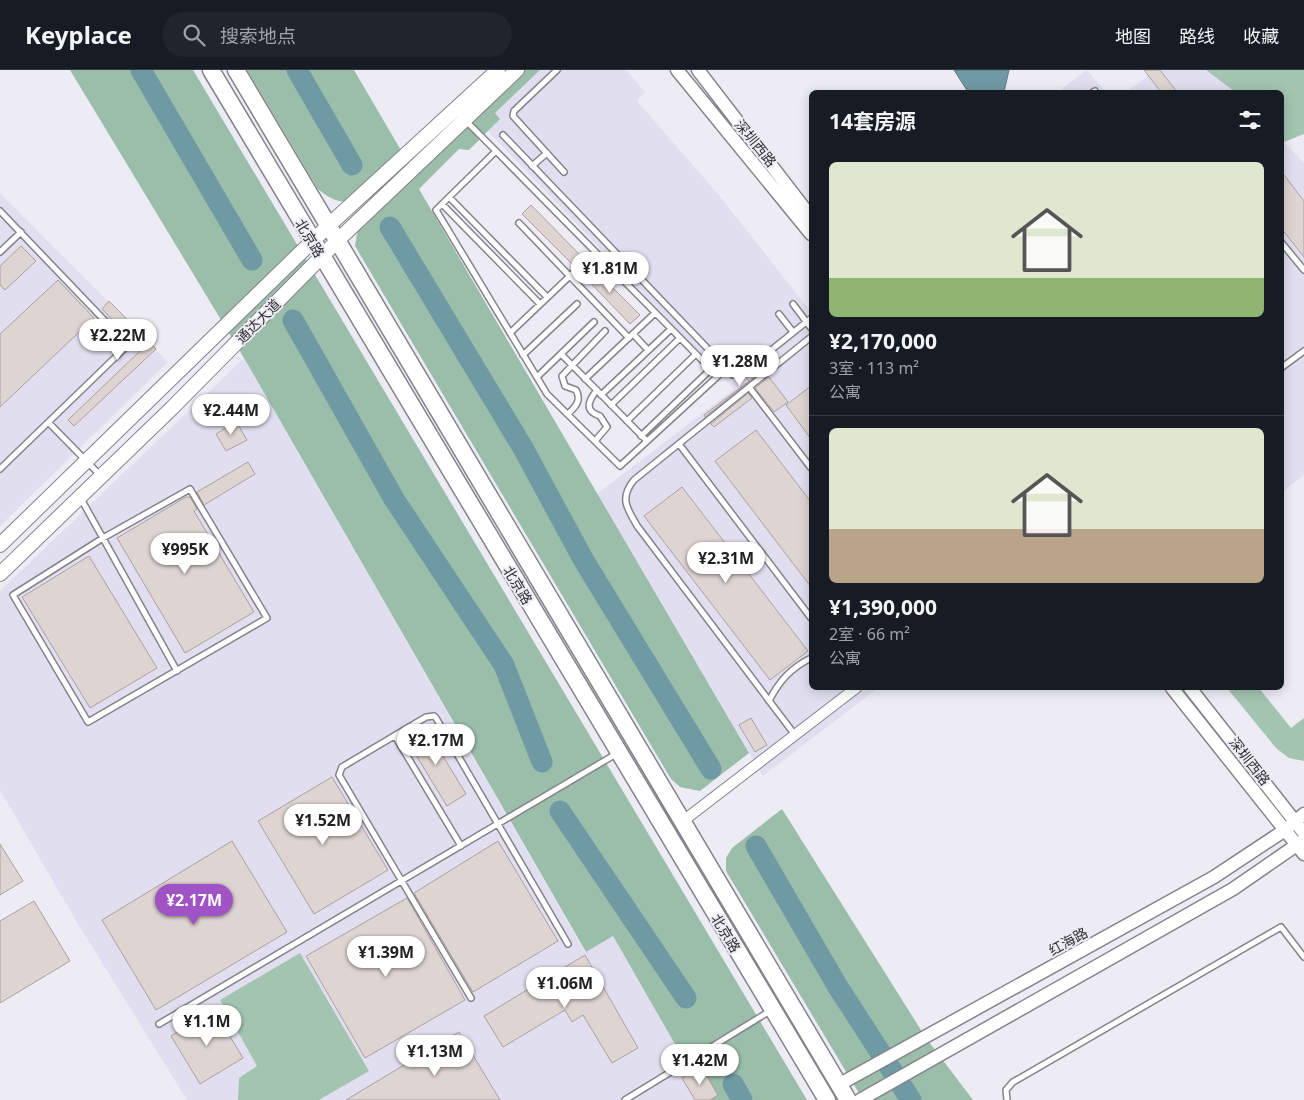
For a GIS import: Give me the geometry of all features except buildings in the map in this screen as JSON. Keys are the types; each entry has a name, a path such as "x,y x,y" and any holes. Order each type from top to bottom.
{"main road":[{"name":"北京路","path":"211,70 827,1100"},
{"name":"北京路","path":"236,70 848,1100"},
{"name":"通达大道","path":"0,574 322,257 460,115 498,70"},
{"name":"通达大道","path":"0,545 328,226 460,115 517,70"}],"street":[{"name":"深圳西路","path":"677,70 809,232"},
{"name":"深圳西路","path":"698,70 809,213"},
{"path":"683,821 853,690"},
{"name":"深圳西路","path":"1174,690 1295,822 1302,846"},
{"name":"深圳西路","path":"1192,690 1304,833"},
{"name":"红海路","path":"840,1084 1214,877 1295,822"},
{"path":"860,1100 1233,889 1302,846"}],"lane":[{"path":"557,70 514,111 512,116 564,172"},
{"path":"460,115 496,151 655,313 718,376 620,466 547,394 436,210 496,151"},
{"path":"503,135 733,375 745,371 808,320 793,304"},
{"path":"532,166 547,153"},
{"path":"449,197 547,297"},
{"path":"442,204 540,304"},
{"path":"0,211 128,346 0,469"},
{"path":"519,223 570,276 631,336 648,350"},
{"path":"0,252 21,232"},
{"path":"1284,246 1304,270"},
{"path":"510,333 595,252"},
{"path":"523,355 577,304"},
{"path":"586,379 655,313"},
{"path":"779,314 793,332"},
{"path":"537,377 594,322"},
{"path":"601,395 671,329"},
{"path":"568,414 579,399 576,390 565,386 562,376 571,364 605,332"},
{"path":"611,405 680,338"},
{"path":"795,735 629,511 625,499 626,489 634,480 809,339"},
{"path":"1284,366 1304,351"},
{"path":"561,354 647,441"},
{"path":"627,421 696,354"},
{"path":"641,436 711,369"},
{"path":"749,387 809,465"},
{"path":"595,441 607,427 600,416 589,409 588,404 597,390"},
{"path":"49,423 101,476"},
{"path":"678,444 809,615"},
{"path":"190,489 267,618 88,722 13,595 103,538 190,489"},
{"path":"80,497 176,671"},
{"path":"769,701 776,685 809,659"},
{"path":"471,998 339,775 342,768 426,717 434,716 568,944"},
{"path":"395,736 461,846"},
{"path":"159,1024 618,753"},
{"path":"1007,1100 1006,1090 1013,1082 1281,927 1304,956"},
{"path":"625,1100 773,1010"}],"shaded area":[{"path":"540,70 626,70 645,92 637,101 718,194 809,309 809,690 875,690 763,776 597,494 734,389 488,131 500,119 495,113"},
{"path":"1087,70 1104,90 1061,90"},
{"path":"1156,70 1206,70 1232,90 1129,90"},
{"path":"1284,142 1304,163 1304,475 1284,491"},
{"path":"0,193 168,362 0,526"},
{"path":"244,358 585,952 613,936 707,1100 187,1100 78,924 0,790 0,591"}],"green space":[{"path":"70,70 193,70 807,1100 707,1100 613,936 586,952 244,358"},
{"path":"247,70 354,70 402,152 350,201 341,201 330,197 318,189"},
{"path":"525,70 540,70 495,113 500,119 469,150 459,149 419,189 749,753 700,791 680,787 671,779 355,246 358,228"},
{"path":"1206,70 1304,70 1304,134 1284,142 1284,90 1232,90"},
{"path":"1229,690 1261,690 1291,728 1304,718 1304,761 1289,758 1276,748"},
{"path":"782,809 926,1038 973,1100 863,1100 726,871 726,858 732,848"},
{"path":"300,953 369,1071 319,1100 238,1100 239,1078 257,1066 220,1000"}],"water":[{"path":"954,70 1009,70 1004,90 967,90"}],"waterway":[{"path":"141,70 252,260"},
{"path":"297,70 352,165"},
{"path":"390,227 523,448 583,559 711,769"},
{"path":"293,320 394,499 504,665 542,762"},
{"path":"560,811 686,998"},
{"path":"756,846 838,987 911,1100"},
{"path":"733,1084 742,1100"}]}
